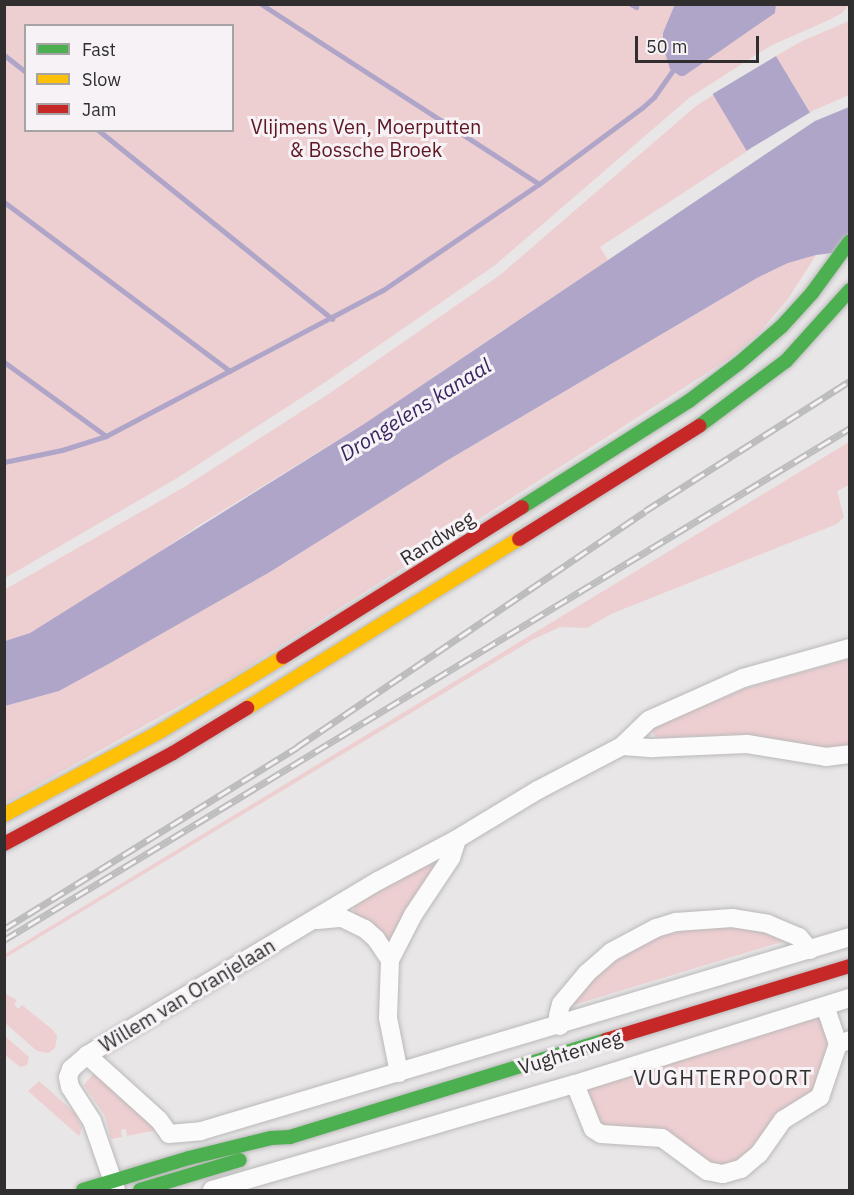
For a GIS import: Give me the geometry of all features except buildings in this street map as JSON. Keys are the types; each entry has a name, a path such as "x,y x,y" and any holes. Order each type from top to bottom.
{"main road":[{"name":"Randweg","path":"4,815 161,731 339,623 646,429 730,371 799,307 849,241"},
{"path":"4,844 173,753 350,646 706,421 786,361 848,293"},
{"name":"Vughterweg","path":"140,1191 207,1172 275,1146 290,1137 849,966"},
{"name":"Vughterweg","path":"83,1191 114,1186 189,1158 271,1138 290,1137"}],"street":[{"name":"Willem van Oranjelaan","path":"114,1186 92,1121 70,1087 68,1077 71,1069 87,1055 378,880 457,838 538,790 622,746 649,720 708,692 794,662 849,648"},
{"path":"622,746 653,748 747,744 826,757 849,754"},
{"path":"399,1073 388,1018 390,960 413,915 451,858 457,838"},
{"name":"Willem van Oranjelaan","path":"312,920 342,918 365,929 376,939 390,960"},
{"name":"Vughterweg","path":"560,1026 558,1016 561,1004 587,973 611,952 656,928 676,922 732,918 768,924 799,937 810,950"},
{"name":"Vughterweg","path":"87,1055 159,1120 169,1134 222,1126 560,1026 849,937"},
{"name":"Vughterweg","path":"212,1191 575,1084 849,998"},
{"name":"Vughterweg","path":"575,1084 593,1129 601,1134 662,1138 707,1171 723,1174 741,1169 759,1154 783,1120 820,1097 844,1042 825,1006"}],"green space":[{"name":"Vlijmens Ven, Moerputten & Bossche Broek","path":"5,5 766,5 775,13 776,5 849,5 842,13 829,20 770,46 689,98 494,266 324,383 179,477 5,578"},
{"path":"849,21 849,95 810,112 776,56 800,42"},
{"path":"713,95 749,150 600,247 608,260 364,424 30,633 5,641 4,590 186,486 330,393 500,275 696,106"},
{"path":"816,255 788,299 758,334 730,358 237,674 5,803 5,706 59,691 270,572 448,460 757,278 788,263"},
{"path":"849,442 849,485 837,491 844,517 837,524 611,614 587,628 560,627 532,640 5,958 5,954"},
{"path":"849,659 849,745 823,749 746,734 656,738 652,731 658,725 746,688"},
{"path":"433,860 438,866 390,945 354,915 354,906"},
{"path":"705,925 764,929 788,940 570,1006 592,979 614,959 659,936"},
{"path":"4,993 17,1000 14,1004 18,1009 22,1005 53,1030 57,1036 55,1048 48,1053 37,1051 5,1023"},
{"path":"820,1015 826,1031 827,1045 814,1090 738,1164 710,1166 690,1152 597,1125 584,1088"},
{"path":"5,1036 29,1057 27,1065 20,1067 5,1055"},
{"path":"94,1073 157,1130 127,1136 126,1129 121,1130 122,1137 111,1139 105,1116 84,1085"},
{"path":"39,1081 75,1113 82,1128 79,1136 28,1091"}],"water":[{"path":"675,4 776,5 775,13 684,76 680,76 670,69 663,46 663,33"},
{"path":"776,56 810,113 747,151 713,94"},
{"name":"Drongelens kanaal","path":"849,107 849,251 816,255 788,263 757,278 448,460 270,572 112,662 59,691 5,706 5,641 30,633 364,424 815,121"}],"waterway":[{"path":"261,4 539,184"},
{"path":"631,4 636,7"},
{"path":"4,55 24,70"},
{"path":"4,462 62,450 106,436 383,290 539,184 643,107 654,97 675,67"},
{"path":"100,132 332,319"},
{"path":"4,202 230,371"},
{"path":"4,362 106,436"}],"railway":[{"path":"4,929 297,747 645,511 850,381"},
{"path":"4,940 850,428"}],"traffic: fast":[{"path":"522,507 689,401 738,364 782,326 812,293 850,241"},
{"path":"699,426 786,361 850,290"},
{"path":"83,1190 189,1158 271,1138 290,1137 606,1040"},
{"path":"140,1190 240,1160"}],"traffic: slow":[{"path":"247,708 519,539"},
{"path":"4,815 161,731 283,657"}],"traffic: jam":[{"path":"519,539 699,426"},
{"path":"283,657 522,507"},
{"path":"4,844 173,753 247,708"},
{"path":"606,1040 850,966"}],"district":[{"name":"VUGHTERPOORT","path":"723,1077"}]}
